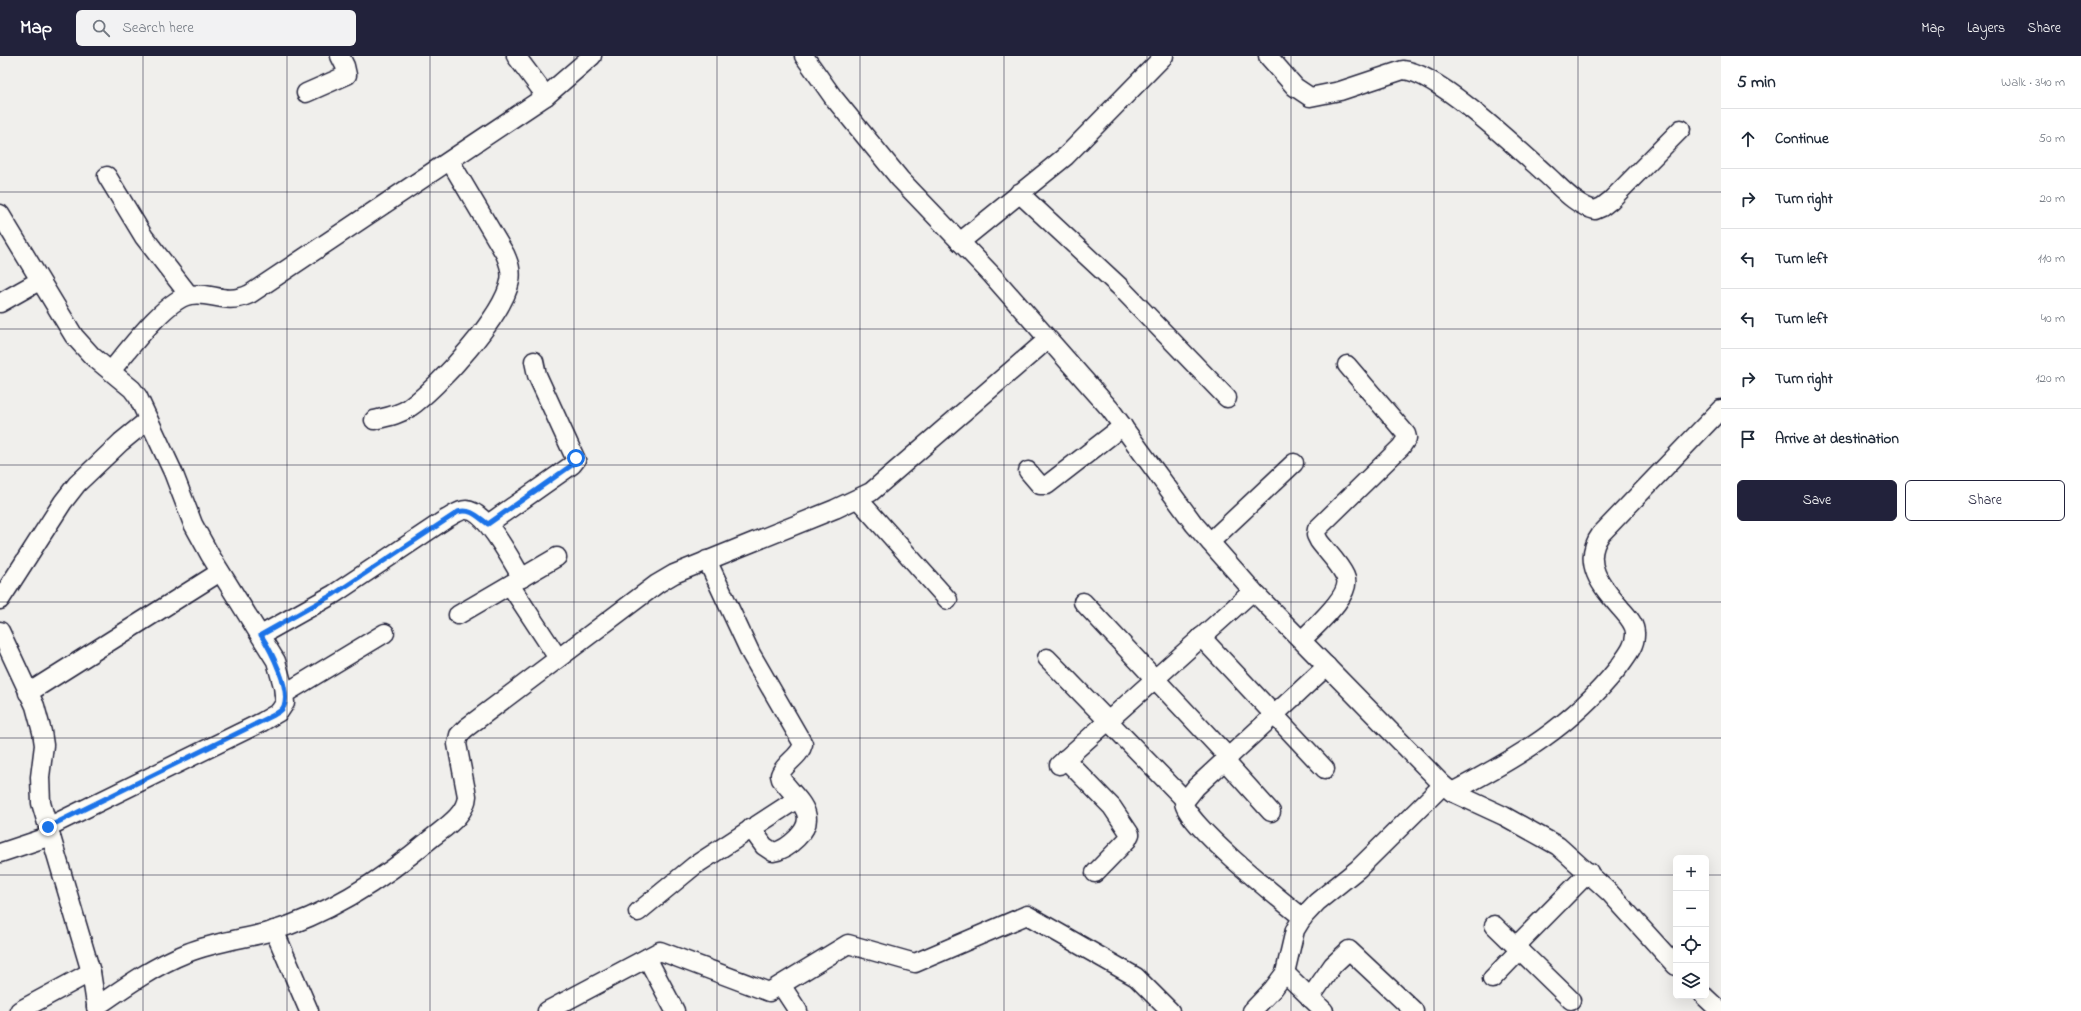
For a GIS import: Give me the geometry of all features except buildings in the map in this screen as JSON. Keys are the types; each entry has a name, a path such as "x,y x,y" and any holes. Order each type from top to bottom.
{"street":[{"path":"306,94 346,75 345,66 340,56"},
{"path":"516,56 546,96"},
{"path":"111,371 160,315 177,301 189,295 227,300 250,294 546,96 592,56"},
{"path":"804,56 833,97 900,179 996,280 1123,426 1174,498 1253,591 1447,788 1504,816 1558,846 1589,872 1673,963"},
{"path":"960,242 1066,156 1164,56"},
{"path":"1268,56 1295,87 1310,97 1340,91 1403,70 1414,71 1428,78 1499,132 1576,201 1595,210 1611,200 1681,129"},
{"path":"374,420 399,413 408,408 436,384 494,317 510,282 510,268 505,254 450,161"},
{"path":"108,176 144,237 189,295"},
{"path":"1019,193 1120,287 1228,398"},
{"path":"0,214 39,281 82,346 138,397 173,472 193,524 220,572 276,661 285,703 283,709 262,722 50,831 0,853"},
{"path":"0,303 39,281"},
{"path":"0,631 6,658 28,693 42,732 44,745 40,788 41,803 91,972 97,1009 152,968 187,953 218,943 274,930 313,914 358,891 392,869 453,820 466,804 467,796 458,756 458,741 460,734 657,584 674,574 707,560 858,499 881,486 1047,340"},
{"path":"488,524 572,465 576,460 537,375 534,361"},
{"path":"1302,640 1340,599 1347,586 1346,577 1318,541 1316,535 1317,529 1401,447 1407,438 1406,434 1347,365"},
{"path":"1252,1011 1277,985 1285,973 1295,930 1302,918 1317,902 1363,864 1447,788 1516,757 1555,730 1589,701 1630,651 1636,634 1634,627 1597,576 1593,565 1593,548 1601,534 1721,409"},
{"path":"0,600 63,502 77,484 121,442 148,420"},
{"path":"1028,471 1040,485 1048,484 1123,426"},
{"path":"1210,542 1294,463"},
{"path":"858,499 948,600"},
{"path":"261,635 334,594 458,512 465,510 470,511 488,524 516,581 558,658"},
{"path":"458,614 558,557"},
{"path":"707,560 751,654 802,741 802,749 786,765 780,775 781,780 805,809 808,823 798,837 785,848 776,852 768,850 751,828"},
{"path":"28,693 220,572"},
{"path":"1095,873 1127,840 1130,834 1112,807 1062,762 1253,591"},
{"path":"1083,602 1155,678 1271,812"},
{"path":"284,694 385,632"},
{"path":"1201,637 1324,768"},
{"path":"1047,658 1185,800 1187,813 1212,839 1302,918"},
{"path":"1185,800 1190,792 1227,760 1327,666"},
{"path":"638,912 694,866 797,799"},
{"path":"1492,979 1517,953 1520,942 1589,872"},
{"path":"547,1011 660,951 769,992 848,944 915,963 1027,915 1136,977 1170,1011"},
{"path":"1494,925 1571,1000"},
{"path":"274,930 309,1011"},
{"path":"1310,998 1333,965 1349,950 1414,1011"},
{"path":"647,958 675,1011"},
{"path":"19,1011 91,972"},
{"path":"1285,973 1324,1011"},
{"path":"781,985 798,1011"},
{"path":"1707,999 1720,1011"}],"route":[{"path":"48,827 262,722 283,709 285,703 280,674 270,648 261,635 334,594 377,564 458,512 465,510 470,511 488,524 575,463 576,458"}]}
